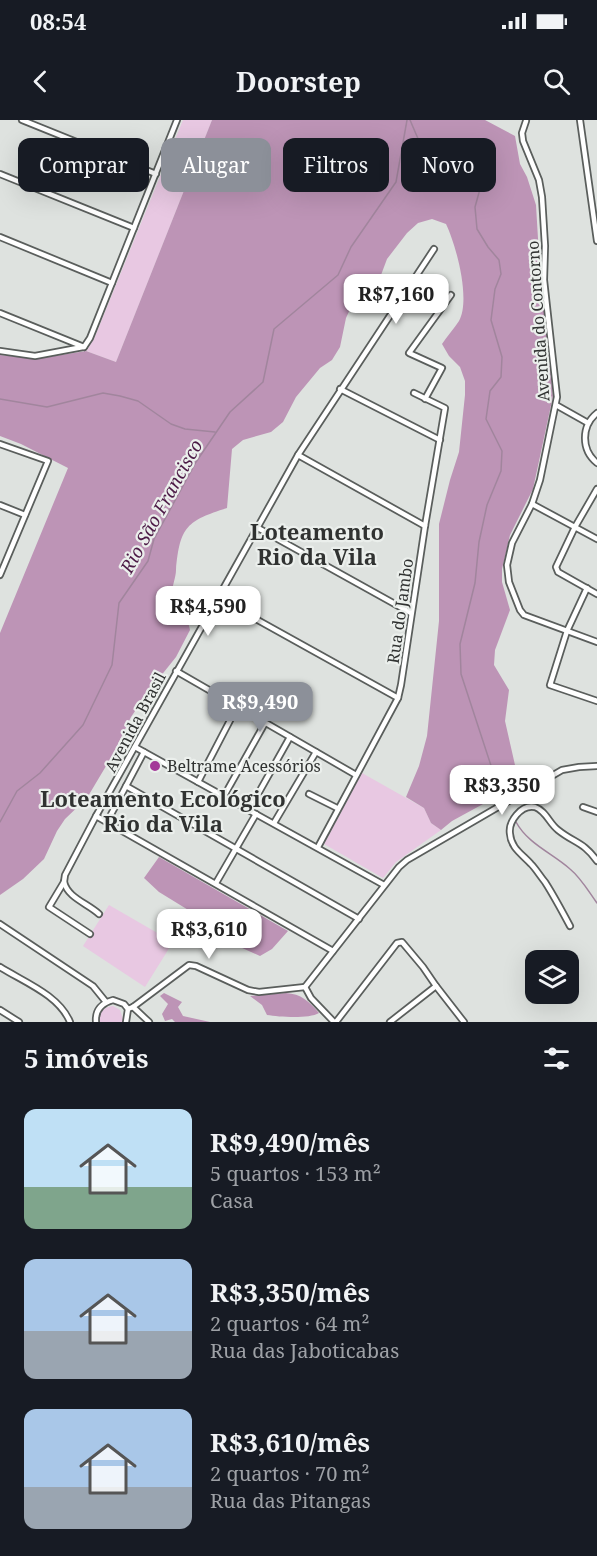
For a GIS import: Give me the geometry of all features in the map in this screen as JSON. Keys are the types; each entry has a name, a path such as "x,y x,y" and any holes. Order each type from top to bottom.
{"street":[{"path":"22,120 156,174"},
{"path":"0,351 35,356 84,347 90,338 177,120"},
{"path":"526,120 534,120"},
{"name":"Avenida do Contorno","path":"526,120 522,133 523,141 542,197 544,280 556,384 556,405 540,480 532,504 513,543 507,565 509,582 524,615 597,642"},
{"path":"580,120 597,241"},
{"path":"0,174 134,228"},
{"path":"0,237 112,283"},
{"name":"Avenida Brasil","path":"90,934 49,907 64,882 96,816 298,455 434,249"},
{"path":"414,393 425,399 441,368 409,353 451,294"},
{"path":"0,313 84,347"},
{"path":"340,389 440,440"},
{"name":"Rua do Jambo","path":"318,848 337,808 398,698 445,408 425,399"},
{"path":"556,405 588,423"},
{"path":"597,413 588,423 585,442 587,451 597,463"},
{"path":"0,444 48,461 2,564 0,575"},
{"path":"298,455 425,526"},
{"path":"597,489 575,527 556,570 597,594"},
{"path":"532,504 597,539"},
{"path":"0,505 24,515"},
{"path":"258,528 411,613"},
{"path":"587,588 567,631 550,685 597,701"},
{"path":"218,597 398,698"},
{"path":"176,671 356,776"},
{"path":"198,782 237,707"},
{"path":"224,796 265,723"},
{"path":"249,810 290,737"},
{"path":"135,747 384,885"},
{"path":"107,822 144,752"},
{"path":"274,823 316,752"},
{"path":"126,1022 130,1008 189,965 196,966 248,990 259,992 306,987 384,885 407,860 562,770 597,766"},
{"path":"126,786 359,919"},
{"path":"309,794 337,808"},
{"path":"570,926 545,883 531,864 512,845 509,834 510,825 524,810 531,807 537,808 558,830 585,846 597,861"},
{"path":"583,807 597,812"},
{"path":"216,883 256,814"},
{"path":"96,816 333,951"},
{"path":"64,882 65,888 72,895 99,914"},
{"path":"2,925 88,981 99,991 106,1002"},
{"path":"306,987 311,998 335,1022 397,943 404,943 464,1022"},
{"path":"0,967 55,1001 64,1009 70,1022"},
{"path":"390,1022 436,986"},
{"path":"96,1022 98,1011 106,1002 113,1000 130,1008 149,1022"},
{"path":"0,1010 19,1022"}],"shaded area":[{"path":"183,120 212,120 205,138 176,138"},
{"path":"212,120 485,120 515,136 520,164 536,205 540,272 553,396 533,489 510,535 502,569 502,582 510,610 495,650 494,665 509,690 505,721 515,765 514,780 505,792 452,821 441,830 431,823 424,808 406,797 419,766 427,736 439,621 439,524 459,452 465,395 465,381 460,367 449,356 442,344 459,321 462,311 461,272 446,224 432,219 418,223 407,233 387,259 373,287 352,305 346,318 340,347 332,360 320,368 296,397 283,422 271,432 243,440 232,449 227,508 194,522 183,534 180,544 172,593 186,617 190,630 176,657 131,717 112,756 87,798 65,819 44,859 23,879 0,895 0,633 68,468 0,436 0,355 36,359 86,351 116,362 183,192 271,192 271,138 205,138"},
{"path":"161,174 161,192 183,192 116,362 86,351 94,339"},
{"path":"362,773 424,808 431,823 441,830 396,862 383,878 324,844"},
{"path":"159,857 288,931 272,949 260,956 240,947 229,935 159,892 144,878"},
{"path":"109,905 173,942 145,987 83,946"},
{"path":"164,993 182,1002 178,1007 183,1016 210,1022 175,1022 172,1019 165,1021 162,1014 168,1004 160,996"},
{"path":"286,993 304,999 319,1013 302,1017 267,1015 262,1005 250,996"},
{"path":"113,1006 120,1010 124,1022 98,1022 102,1011"}],"waterway":[{"name":"Rio São Francisco","path":"0,822 17,791 40,773 83,725 112,665 119,603 148,561 154,539 196,462 230,412 263,382 274,329 338,275 351,247 396,182 407,120"},
{"path":"410,120 419,141 435,151 453,154 470,161 478,177 480,189 475,207 477,229 499,260 501,274 495,289 491,320 502,357 501,377 490,391 486,419 502,451 501,471 487,505 479,542 475,583 460,644 461,674 499,790"},
{"path":"0,399 47,407 103,393 138,401 171,424 185,429 215,432"},
{"path":"516,822 527,836 574,873 597,903"}],"place":[{"name":"Beltrame Acessórios","path":"155,766"}],"district":[{"name":"Loteamento Rio da Vila","path":"317,544"},
{"name":"Loteamento Ecológico Rio da Vila","path":"163,810"}]}
